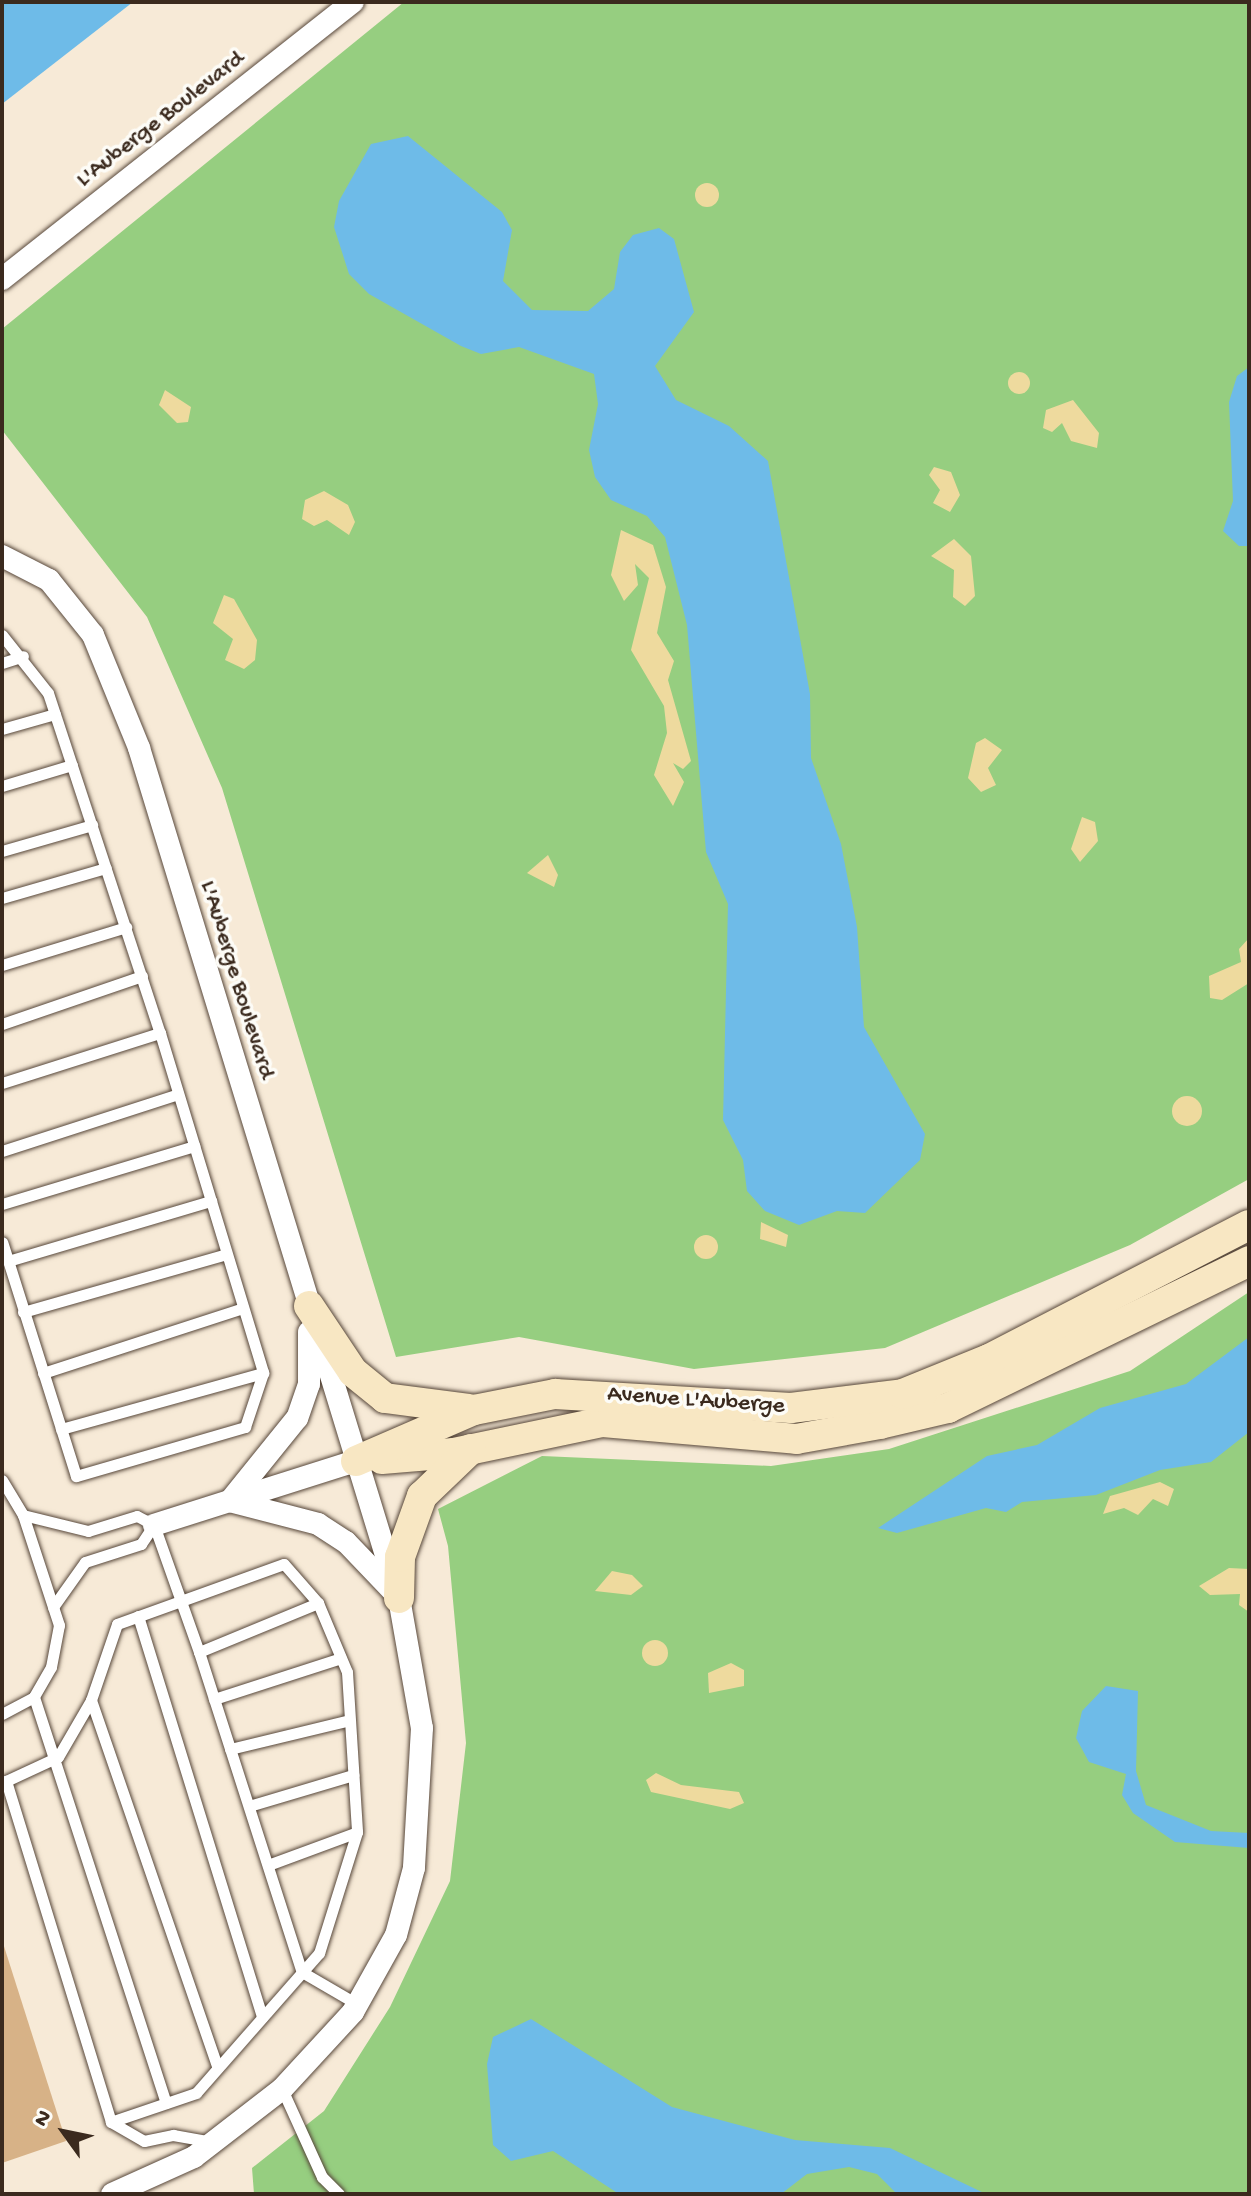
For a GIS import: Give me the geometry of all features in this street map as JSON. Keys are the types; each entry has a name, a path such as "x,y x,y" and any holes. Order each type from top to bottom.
{"street":[{"name":"L'Auberge Boulevard","path":"2,279 353,2"},
{"path":"2,548 24,567"},
{"name":"L'Auberge Boulevard","path":"2,556 49,580 93,635 139,748 399,1598 422,1728 423,1801 396,1935 357,2004 282,2089 214,2142 112,2194"},
{"name":"Avenue L'Auberge","path":"154,1525 356,1461 474,1410 555,1394 791,1408 903,1394 989,1359 1249,1225"},
{"name":"Avenue L'Auberge","path":"356,1461 471,1448 603,1422 796,1439 935,1411 1249,1261"},
{"path":"309,1306 353,1372 385,1398 474,1410"},
{"path":"309,1306 309,1384 297,1418 230,1501 318,1524 346,1542 399,1598"},
{"path":"399,1598 400,1557 422,1496 471,1448"}],"lane":[{"path":"2,635 23,656 55,714 160,1033 263,1373 245,1427 76,1476 2,1242"},
{"path":"2,663 23,656"},
{"path":"2,729 55,714"},
{"path":"2,786 72,765"},
{"path":"2,851 92,825"},
{"path":"2,898 106,868"},
{"path":"2,965 126,927"},
{"path":"2,1024 142,976"},
{"path":"2,1083 160,1033"},
{"path":"2,1151 178,1094"},
{"path":"2,1204 194,1146"},
{"path":"8,1261 211,1201"},
{"path":"23,1312 226,1254"},
{"path":"43,1373 243,1308"},
{"path":"61,1429 263,1373"},
{"path":"2,1480 23,1515 59,1625 51,1667 34,1697 2,1714"},
{"path":"23,1515 88,1531 137,1516 154,1525 199,1652 302,1972 357,2004"},
{"path":"53,1607 85,1562 141,1544 154,1525"},
{"path":"111,2122 196,2093 319,1953 357,1832 350,1720 341,1658 318,1603 284,1564 117,1624 91,1700 58,1757 6,1781 111,2122 144,2141 173,2135 214,2142"},
{"path":"199,1652 318,1603"},
{"path":"138,1616 262,2017"},
{"path":"214,1699 341,1658"},
{"path":"34,1697 58,1757 166,2103"},
{"path":"91,1700 218,2068"},
{"path":"230,1749 350,1720"},
{"path":"249,1806 353,1775"},
{"path":"268,1865 357,1832"},
{"path":"282,2089 322,2177 339,2194"}],"green space":[{"path":"404,2 1249,2 1249,1179 1130,1245 885,1348 694,1369 519,1337 396,1357 222,788 147,617 2,430 2,329"},
{"path":"1249,1292 1249,2194 254,2194 252,2168 324,2111 390,2007 450,1881 466,1743 448,1546 438,1509 542,1456 771,1466 889,1449 1130,1371"}],"sand":[{"path":"707,183 718,190 719,195 712,206 707,207 696,200 695,195 702,184"},
{"path":"1015,372 1023,372 1030,383 1023,394 1015,394 1008,387 1008,379"},
{"path":"165,390 191,407 188,422 177,423 159,405"},
{"path":"1073,400 1099,433 1097,448 1071,441 1062,423 1052,432 1043,428 1046,410"},
{"path":"934,467 951,472 960,495 950,512 933,503 940,490 929,475"},
{"path":"324,491 348,505 355,522 349,535 327,520 314,526 302,519 305,500"},
{"path":"621,530 653,545 666,587 657,633 674,661 668,680 691,761 683,769 673,763 684,782 673,806 654,775 667,733 664,706 631,650 649,578 635,564 638,585 624,601 611,575"},
{"path":"954,539 971,556 975,596 965,606 953,597 954,570 931,556"},
{"path":"224,595 234,599 257,640 255,660 244,669 225,660 233,639 213,623"},
{"path":"985,738 1002,750 988,768 996,785 981,792 968,778 976,743"},
{"path":"1082,817 1095,822 1098,841 1080,862 1071,849"},
{"path":"548,855 558,875 554,887 527,873"},
{"path":"1249,938 1249,983 1222,1000 1210,998 1209,976 1241,962 1239,949"},
{"path":"1187,1096 1193,1097 1201,1105 1201,1117 1193,1125 1187,1126 1181,1125 1173,1117 1172,1111 1173,1105 1181,1097"},
{"path":"761,1222 788,1235 786,1247 760,1239"},
{"path":"706,1235 715,1238 718,1247 715,1256 706,1259 697,1256 694,1247 697,1238"},
{"path":"1160,1482 1174,1489 1168,1506 1153,1499 1138,1515 1124,1508 1103,1514 1110,1496"},
{"path":"1229,1568 1249,1569 1249,1612 1239,1605 1240,1594 1210,1595 1199,1586"},
{"path":"612,1571 632,1575 643,1586 631,1595 595,1591"},
{"path":"655,1640 664,1644 668,1653 664,1662 655,1666 646,1662 642,1653 646,1644"},
{"path":"731,1663 744,1670 744,1686 709,1693 708,1673"},
{"path":"656,1773 681,1785 739,1792 744,1803 730,1809 651,1792 646,1780"}],"water":[{"path":"2,2 133,2 2,104"},
{"path":"408,136 502,212 512,230 503,281 532,310 588,311 614,289 620,252 633,235 659,228 674,239 694,312 655,366 676,400 729,426 768,461 810,694 811,758 841,844 857,927 864,1027 925,1134 920,1160 865,1213 837,1211 799,1225 765,1211 747,1191 743,1160 723,1120 728,904 706,852 687,625 665,537 647,516 611,500 595,477 589,450 598,404 594,374 519,347 481,354 461,346 369,294 349,274 334,227 339,201 371,144"},
{"path":"1249,367 1249,546 1239,546 1223,531 1233,501 1229,402 1237,376"},
{"path":"1249,1337 1249,1432 1211,1462 1160,1470 1096,1495 1022,1502 1006,1512 986,1508 897,1533 878,1528 987,1456 1037,1445 1100,1408 1186,1384"},
{"path":"1106,1686 1138,1691 1136,1771 1146,1805 1211,1831 1249,1833 1249,1848 1175,1842 1133,1813 1122,1795 1126,1774 1089,1762 1076,1738 1082,1711"},
{"path":"531,2019 672,2107 795,2140 890,2148 986,2194 897,2194 877,2174 849,2167 807,2174 781,2194 619,2194 553,2151 511,2161 493,2145 487,2064 493,2037"}],"building":[{"path":"2,1940 66,2141 2,2163"}]}
